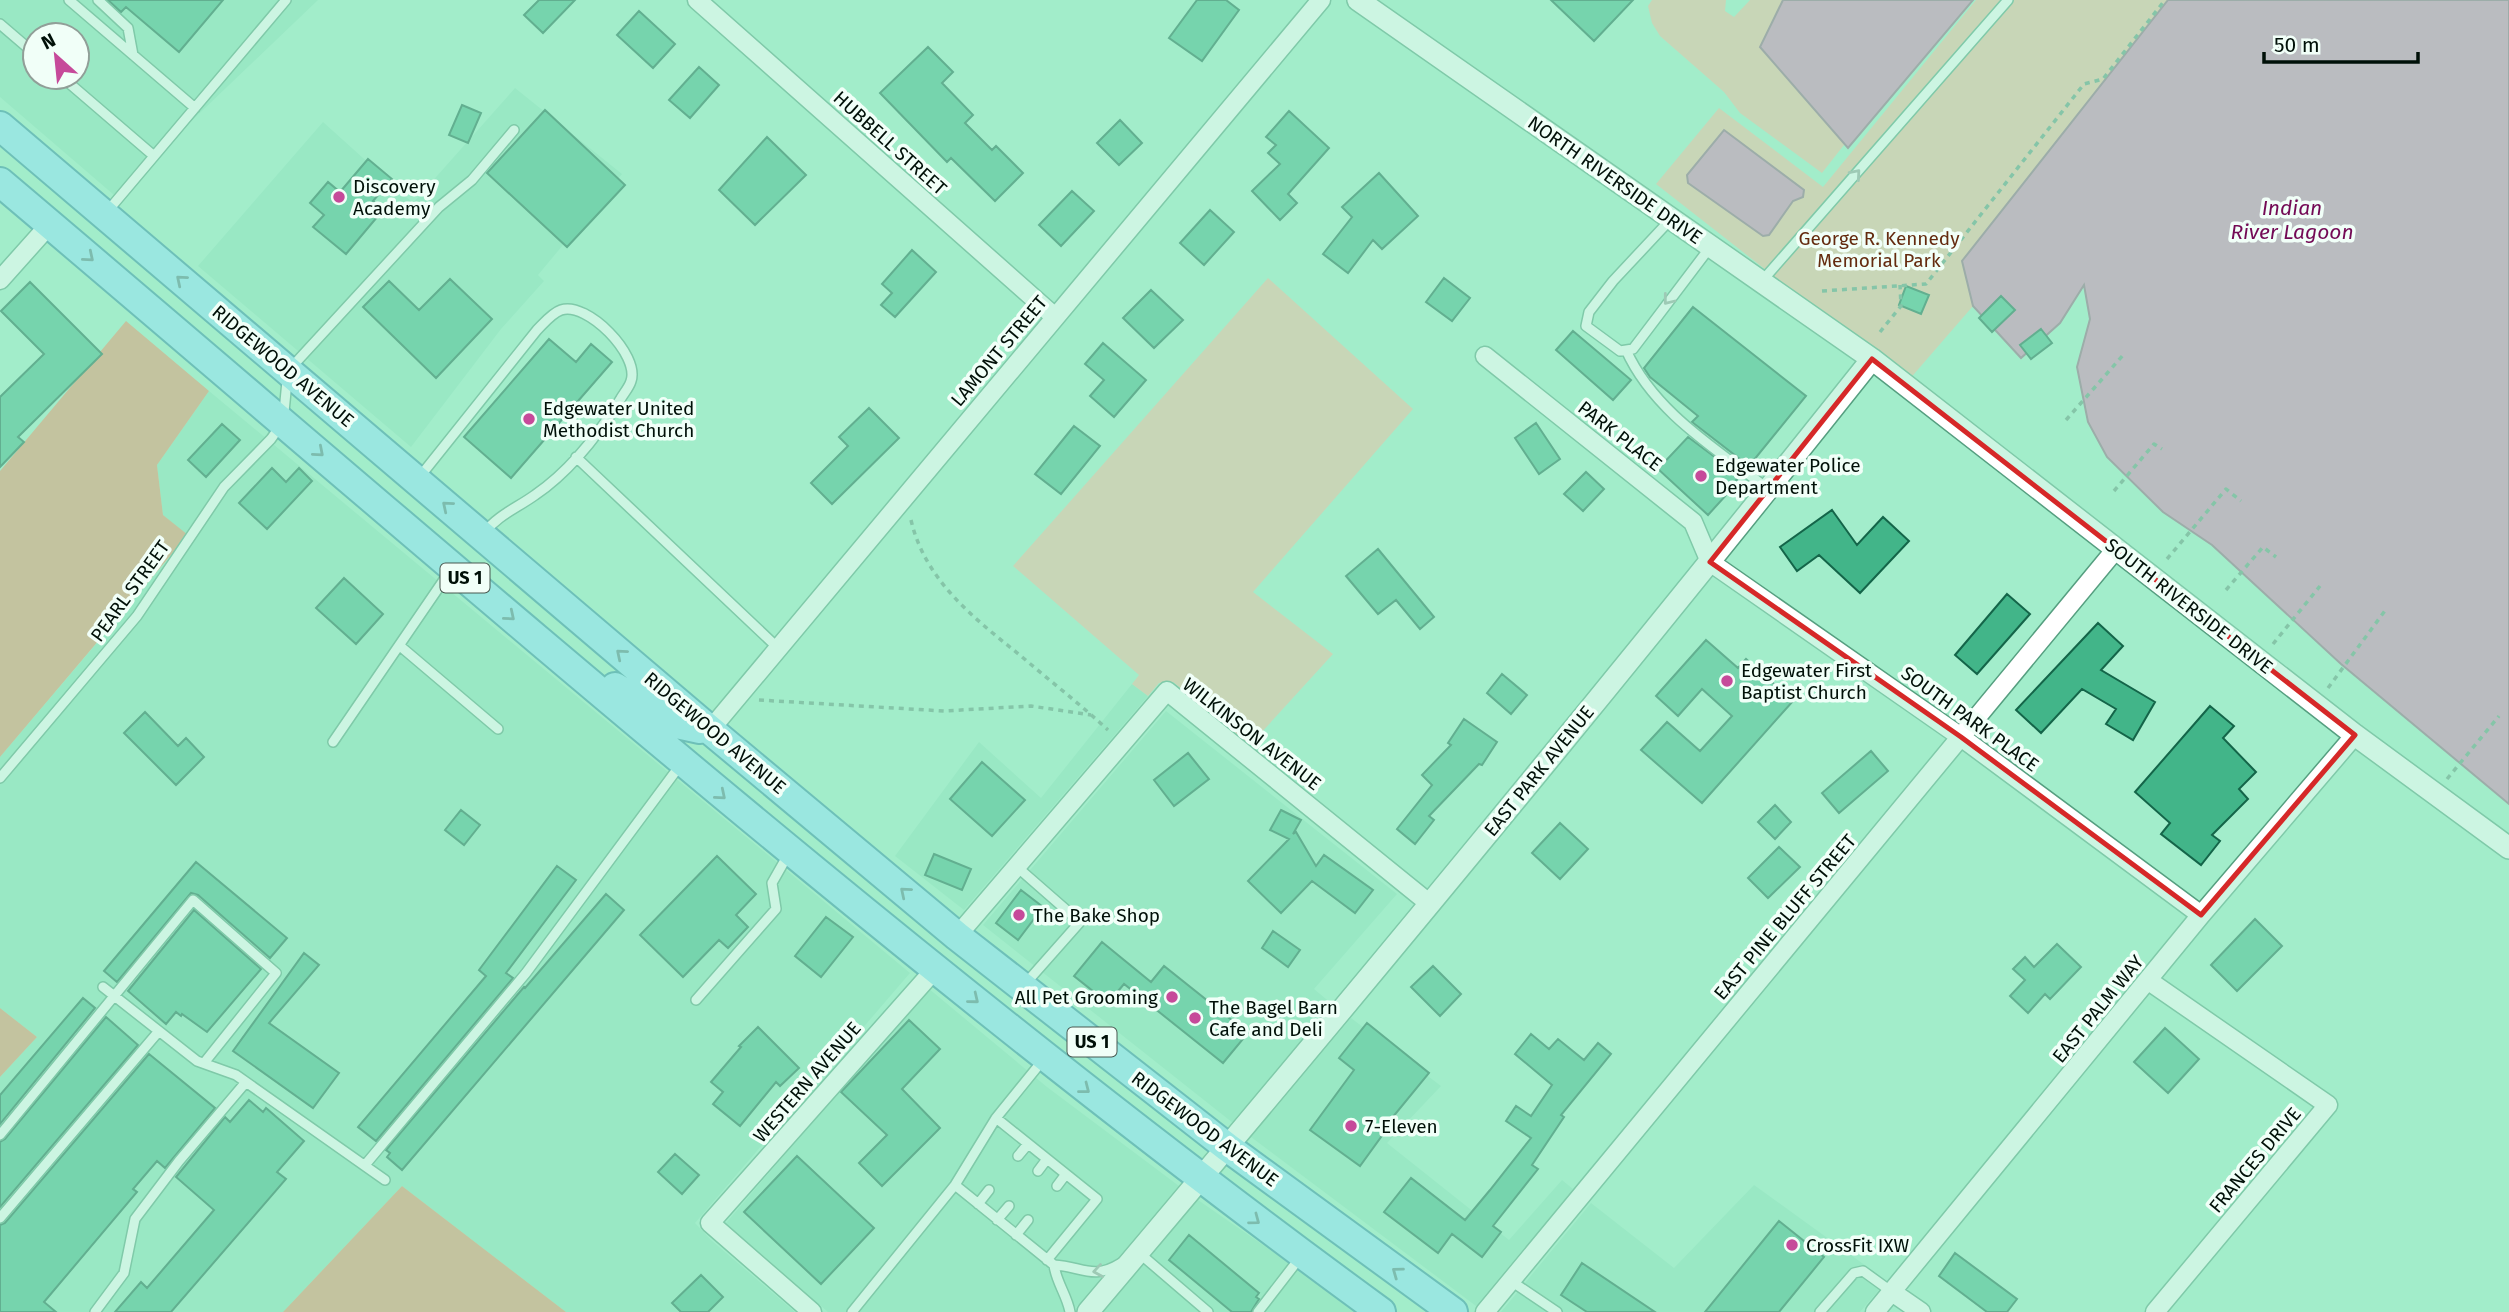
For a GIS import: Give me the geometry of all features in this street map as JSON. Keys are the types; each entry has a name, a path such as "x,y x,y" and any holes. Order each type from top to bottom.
{"main road":[{"name":"RIDGEWOOD AVENUE","path":"0,126 710,730 957,936 1227,1147 1452,1312"},
{"name":"US 1","path":"0,181 790,852 1045,1058 1381,1312"},
{"path":"571,668 595,675 677,724 710,730"}],"street":[{"name":"HUBBELL STREET","path":"697,0 1055,317"},
{"name":"LAMONT STREET","path":"710,730 1321,0"},
{"name":"NORTH RIVERSIDE DRIVE","path":"1358,0 1872,359"},
{"path":"0,280 50,224"},
{"name":"PARK PLACE","path":"1485,356 1693,522 1710,562"},
{"name":"EAST PARK AVENUE","path":"1087,1312 1430,904 1872,359"},
{"name":"SOUTH RIVERSIDE DRIVE","path":"1872,359 2356,736 2509,848"},
{"name":"EAST PINE BLUFF STREET","path":"1485,1312 2116,549"},
{"name":"SOUTH PARK PLACE","path":"1710,562 1961,737 2201,915"},
{"name":"WILKINSON AVENUE","path":"957,936 1167,691 1430,904"},
{"name":"EAST PALM WAY","path":"1875,1312 2201,915 2356,736"},
{"name":"WESTERN AVENUE","path":"812,1312 710,1223 936,968"},
{"name":"FRANCES DRIVE","path":"2149,981 2328,1105 2155,1312"},
{"path":"1892,1292 1921,1312"}],"lane":[{"path":"69,0 195,108"},
{"path":"98,0 128,28 133,55"},
{"path":"105,215 286,0"},
{"path":"1761,282 2008,0"},
{"path":"0,24 21,42"},
{"path":"78,91 154,156"},
{"path":"283,422 288,371 439,207 472,180 514,130"},
{"path":"1671,219 1613,281 1589,312 1586,326 1609,345 1620,351 1633,349 1711,246"},
{"path":"417,480 537,330 553,314 562,309 575,308 593,318 621,345 632,363 632,380 604,425 576,457 537,494 495,520 482,536"},
{"path":"1626,350 1639,376 1674,416 1769,489"},
{"name":"PEARL STREET","path":"0,778 137,617 224,487 269,442 283,422"},
{"path":"576,457 778,648"},
{"path":"332,742 453,567"},
{"path":"400,646 498,729"},
{"path":"365,1165 526,974 682,763"},
{"path":"696,1000 776,909 772,883 790,852"},
{"path":"1017,867 1080,922 1022,987"},
{"path":"0,1135 193,900 276,973 204,1063"},
{"path":"103,987 197,1061 236,1075 385,1180"},
{"path":"0,1218 159,1031"},
{"path":"852,1312 955,1185 996,1118 1045,1058"},
{"path":"95,1312 124,1273 135,1219 179,1161 246,1082"},
{"path":"996,1118 1097,1199 1051,1263"},
{"path":"1018,1156 1028,1144"},
{"path":"1038,1171 1047,1159"},
{"path":"1057,1186 1066,1174"},
{"path":"955,1185 1051,1263 1069,1266 1084,1273 1096,1273 1111,1269 1139,1251 1208,1312"},
{"path":"978,1204 989,1190"},
{"path":"998,1220 1009,1206"},
{"path":"1016,1234 1028,1220"},
{"path":"1258,1312 1302,1254"},
{"path":"1051,1263 1056,1279 1066,1295 1070,1312"},
{"path":"1820,1312 1854,1273 1863,1270 1892,1292"},
{"path":"1511,1281 1557,1312"}],"path":[{"path":"1822,291 1926,284 2084,83 2103,79 2165,0"},
{"path":"1880,332 1901,306 1900,285"},
{"path":"2066,420 2125,353"},
{"path":"2115,491 2154,444 2162,449"},
{"path":"2167,559 2226,489 2241,501"},
{"path":"905,496 914,533 930,566 947,591 974,618 1122,744"},
{"path":"2226,590 2263,547 2276,557"},
{"path":"2271,647 2320,586"},
{"path":"2325,692 2387,608"},
{"path":"736,699 944,711 1031,706 1091,715"},
{"path":"2446,781 2499,716"}],"highlighted area":[{"path":"1872,359 2355,735 2201,915 1961,737 1710,562"}],"shaded area":[{"path":"0,0 318,0 114,195 0,97"},
{"path":"515,88 622,174 538,275 544,281 501,329 411,447 198,266 323,122 413,203"},
{"path":"126,321 209,391 157,465 163,515 188,535 0,757 0,471"},
{"path":"209,391 910,973 695,1223 795,1312 566,1312 402,1186 283,1312 0,1312 0,1077 37,1037 0,1008 0,757 188,536 163,515 157,465"},
{"path":"1132,684 1148,696 964,910 895,856 979,742 1041,798"},
{"path":"1166,711 1397,894 1314,989 1332,1004 1233,1123 983,925"},
{"path":"928,988 1047,1087 1179,1186 1072,1312 828,1312 726,1223"},
{"path":"0,1008 37,1037 0,1077"},
{"path":"1351,1018 1441,1086 1387,1143 1509,1240 1562,1180 1573,1189 1476,1306 1251,1137"},
{"path":"1754,1185 1884,1279 1884,1284 1860,1312 1501,1312 1591,1203 1674,1268"},
{"path":"402,1186 566,1312 283,1312"},
{"path":"1198,1200 1360,1312 1103,1312"}],"green space":[{"path":"1652,0 1726,0 1725,11 1734,17 1750,0 1791,0 1851,136 1822,173 1740,113 1724,92 1660,36 1652,23 1648,6"},
{"name":"George R. Kennedy Memorial Park","path":"1976,0 2168,0 1962,261 1973,306 1908,381 1656,184 1719,108 1823,187"},
{"path":"1268,278 1413,409 1253,592 1333,654 1250,745 1173,682 1159,683 1148,696 1132,684 1139,675 1013,566"}],"water":[{"path":"1783,0 1973,0 1848,148 1760,47"},
{"name":"Indian River Lagoon","path":"2168,0 2509,0 2509,804 2341,664 2212,545 2163,512 2107,457 2088,422 2077,367 2090,319 2084,285 2060,323 2021,358 1973,306 1962,261"},
{"path":"1724,130 1804,190 1803,197 1793,201 1769,235 1763,236 1688,183 1687,175"}],"building":[{"path":"108,0 223,0 179,52 126,7 121,12"},
{"path":"539,0 575,0 543,33 524,15"},
{"path":"1197,0 1226,0 1239,10 1202,61 1169,38"},
{"path":"1551,0 1633,0 1594,41"},
{"path":"639,11 675,44 653,68 617,35"},
{"path":"928,47 953,72 942,83 973,115 965,123 992,150 996,146 1023,173 995,201 951,158 947,162 880,93"},
{"path":"699,67 719,85 690,118 669,100"},
{"path":"462,105 481,113 468,143 449,135"},
{"path":"545,110 625,185 567,247 487,173"},
{"path":"1289,111 1329,148 1288,194 1297,203 1280,220 1252,191 1280,164 1268,153 1276,145 1266,137"},
{"path":"1120,120 1142,143 1119,165 1097,143"},
{"path":"767,137 806,175 755,225 719,190"},
{"path":"368,159 392,179 373,201 383,210 346,254 313,227 324,215 310,203 328,182 340,192"},
{"path":"1379,173 1418,216 1382,249 1373,240 1348,273 1323,254 1352,217 1342,207"},
{"path":"1072,191 1094,211 1061,246 1039,225"},
{"path":"1210,210 1234,232 1204,265 1180,243"},
{"path":"912,250 936,272 895,317 881,305 892,293 882,284"},
{"path":"1444,278 1470,298 1452,321 1426,302"},
{"path":"450,279 492,319 436,378 363,307 389,281 419,310"},
{"path":"30,282 102,354 18,437 24,442 0,467 0,397 44,354 1,311"},
{"path":"1906,286 1929,295 1921,314 1899,305"},
{"path":"1151,290 1183,320 1154,348 1123,318"},
{"path":"2001,296 2015,310 1992,332 1979,318"},
{"path":"1693,307 1806,396 1749,466 1692,422 1698,416 1650,377 1644,368"},
{"path":"2041,329 2052,343 2031,359 2020,345"},
{"path":"1573,331 1631,380 1613,400 1556,350"},
{"name":"Edgewater United Methodist Church","path":"549,339 576,362 591,344 612,362 511,478 464,437"},
{"path":"1103,343 1146,380 1114,417 1090,396 1104,380 1085,364"},
{"path":"869,408 899,438 832,504 811,483 848,446 839,437"},
{"path":"1536,423 1560,459 1539,474 1515,438"},
{"path":"222,424 240,440 206,477 188,460"},
{"path":"1074,426 1100,446 1061,494 1035,474"},
{"path":"1688,437 1740,476 1736,480 1738,482 1708,515 1658,469"},
{"path":"272,468 286,482 299,468 312,481 267,529 239,503"},
{"path":"1586,472 1604,489 1583,511 1564,494"},
{"path":"1832,510 1857,545 1883,517 1909,541 1860,593 1819,555 1797,571 1780,547"},
{"path":"1378,549 1434,617 1420,629 1396,600 1378,614 1346,576"},
{"path":"344,578 383,614 356,644 316,608"},
{"path":"2007,594 2030,614 1977,674 1955,655"},
{"path":"2098,623 2123,646 2101,670 2155,702 2133,740 2106,724 2116,709 2082,689 2041,733 2016,710"},
{"path":"1706,640 1738,668 1746,659 1793,701 1702,803 1641,750 1667,722 1700,751 1732,716 1702,689 1678,716 1656,696"},
{"path":"1502,674 1527,695 1511,714 1487,693"},
{"path":"2210,706 2234,726 2223,738 2256,772 2239,789 2248,799 2212,835 2220,841 2201,865 2161,834 2170,823 2135,792"},
{"path":"145,712 178,746 186,738 204,757 176,785 124,733"},
{"path":"1464,719 1497,742 1482,765 1479,764 1429,816 1434,820 1415,844 1397,829 1432,785 1422,775 1451,745 1448,743"},
{"path":"1871,751 1888,771 1839,813 1822,793"},
{"path":"1188,753 1209,779 1174,806 1154,780"},
{"path":"982,762 1025,800 992,836 950,799"},
{"path":"1775,805 1791,822 1775,839 1758,822"},
{"path":"461,810 480,825 464,845 445,830"},
{"path":"1281,810 1301,820 1293,834 1296,832 1316,866 1324,855 1373,890 1355,913 1312,881 1281,913 1248,881 1289,839 1270,830"},
{"path":"1560,823 1588,849 1560,879 1532,853"},
{"path":"1779,847 1800,867 1768,898 1748,878"},
{"path":"934,854 971,869 962,890 925,875"},
{"path":"717,856 756,894 736,915 748,927 728,948 719,940 683,977 640,935"},
{"path":"196,862 287,938 270,958 198,895 191,893 117,982 104,971"},
{"path":"557,866 576,880 506,973 513,978 376,1141 358,1127 486,976 479,970"},
{"name":"The Bake Shop","path":"1021,890 1043,907 1018,940 996,923"},
{"path":"606,894 624,910 402,1170 387,1157 390,1153 386,1150"},
{"path":"194,910 261,969 207,1032 176,1012 166,1024 128,991"},
{"path":"826,917 853,937 821,977 795,956"},
{"path":"2255,919 2282,946 2237,991 2211,965"},
{"path":"1273,931 1300,950 1288,967 1262,948"},
{"path":"1102,942 1151,982 1164,966 1248,1033 1223,1063 1124,984 1108,1003 1074,976"},
{"path":"2057,944 2081,967 2050,999 2045,994 2028,1013 2010,996 2025,980 2013,969 2025,957 2034,967"},
{"path":"304,953 319,965 269,1023 339,1073 313,1108 233,1051"},
{"path":"1433,966 1461,994 1440,1016 1411,987"},
{"path":"83,998 95,1008 0,1124 0,1095"},
{"path":"106,1017 138,1045 0,1207 0,1142"},
{"path":"909,1020 940,1049 902,1089 940,1128 882,1186 859,1163 887,1135 841,1092"},
{"path":"1367,1023 1429,1073 1392,1118 1394,1119 1360,1166 1310,1130 1354,1070 1339,1058"},
{"path":"758,1027 799,1068 780,1086 776,1082 740,1126 713,1104 723,1092 711,1082 741,1047 739,1046"},
{"path":"2165,1028 2199,1059 2168,1093 2134,1062"},
{"path":"1531,1034 1549,1049 1558,1039 1584,1060 1598,1043 1611,1054 1561,1115 1564,1117 1532,1165 1538,1169 1493,1226 1501,1232 1482,1257 1452,1234 1438,1253 1384,1212 1411,1178 1465,1220 1490,1190 1531,1138 1506,1121 1516,1106 1531,1116 1552,1085 1515,1054"},
{"path":"149,1054 215,1108 165,1168 157,1161 133,1189 137,1192 44,1302 56,1312 0,1312 0,1225 5,1223"},
{"path":"249,1100 263,1112 266,1108 304,1141 277,1172 286,1179 171,1312 115,1312 141,1282 147,1288 214,1210 176,1177 225,1117 230,1122"},
{"path":"675,1154 699,1175 682,1194 658,1172"},
{"path":"797,1156 874,1228 821,1284 744,1212"},
{"path":"1779,1221 1824,1257 1779,1312 1705,1312"},
{"path":"1189,1235 1259,1293 1256,1297 1259,1299 1251,1312 1232,1312 1169,1260"},
{"path":"1955,1253 2017,1299 2007,1312 1987,1312 1939,1276"},
{"path":"1582,1263 1655,1312 1587,1312 1561,1295"},
{"path":"701,1275 723,1297 708,1312 681,1312 672,1303"}],"place":[{"name":"Discovery Academy","path":"339,197"},
{"name":"Edgewater United Methodist Church","path":"529,419"},
{"name":"Edgewater Police Department","path":"1701,476"},
{"name":"Edgewater First Baptist Church","path":"1727,681"},
{"name":"The Bake Shop","path":"1019,915"},
{"name":"All Pet Grooming","path":"1172,997"},
{"name":"The Bagel Barn Cafe and Deli","path":"1195,1018"},
{"name":"7-Eleven","path":"1351,1126"},
{"name":"CrossFit IXW","path":"1792,1245"}]}
